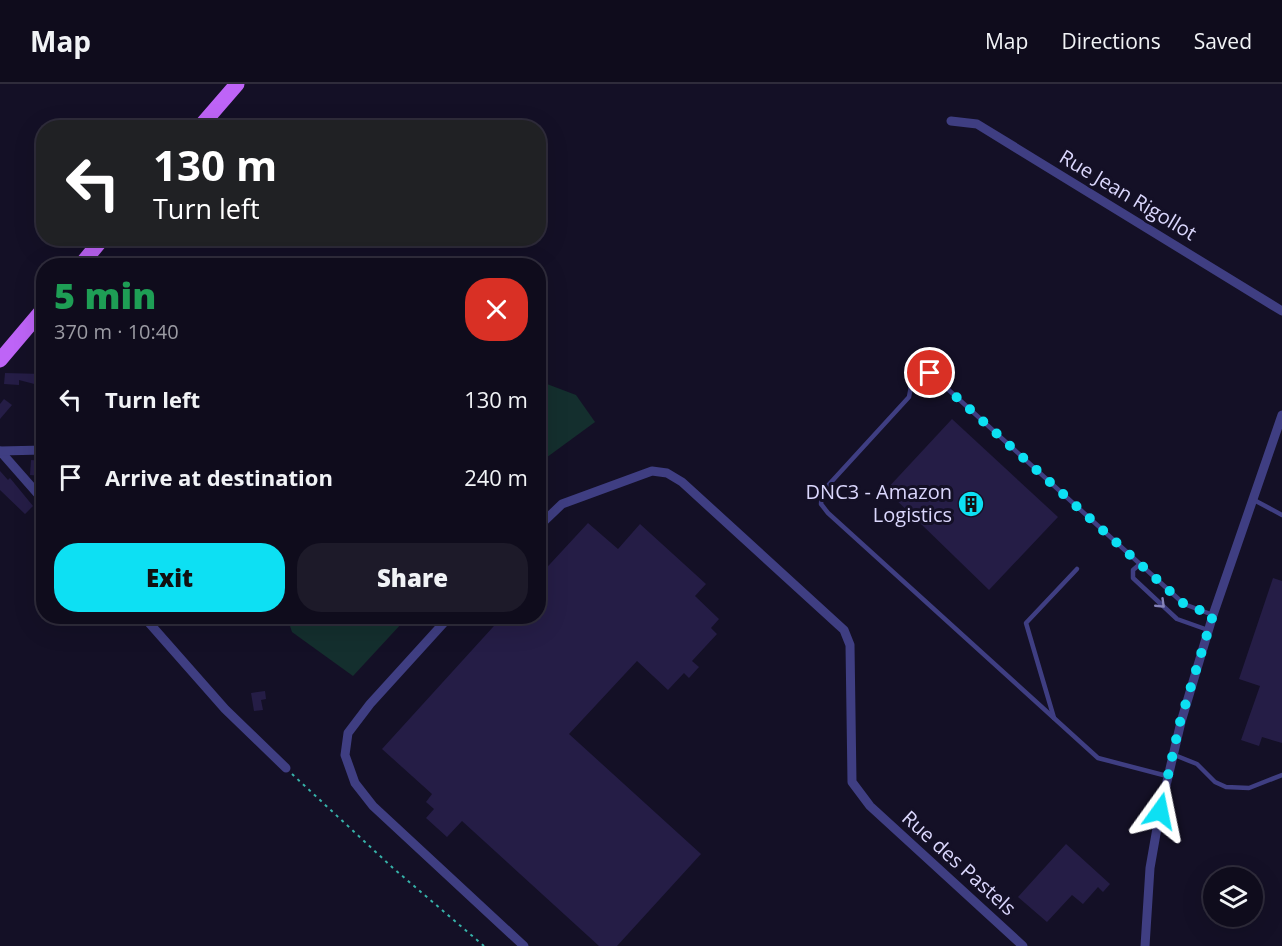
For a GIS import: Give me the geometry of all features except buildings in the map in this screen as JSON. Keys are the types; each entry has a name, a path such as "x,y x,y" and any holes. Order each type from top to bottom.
{"main road":[{"path":"207,120 237,84"},
{"path":"87,258 97,246"},
{"path":"0,360 36,317"}],"street":[{"name":"Rue Jean Rigollot","path":"951,121 977,124 1282,311"},
{"path":"1145,946 1150,868 1172,754 1208,630 1282,415"},
{"path":"0,451 36,450"},
{"path":"0,451 36,492"},
{"name":"Rue des Pastels","path":"546,519 562,504 652,471 667,473 682,482 844,630 850,645 852,782 870,806 1023,946"},
{"path":"150,624 189,670 285,768"},
{"path":"443,624 370,704 348,733 345,755 355,783 373,806 524,946"}],"lane":[{"path":"1167,776 1098,758 828,513 821,504 822,492 909,397 913,376 922,372 930,373 1184,604 1213,615"},
{"path":"1254,500 1282,515"},
{"path":"1140,564 1133,570 1133,578 1177,619 1208,630"},
{"path":"1055,720 1026,622 1077,569"},
{"path":"1172,754 1197,764 1215,782 1226,787 1249,788 1282,775"}],"path":[{"path":"285,768 393,868 484,946"}],"green space":[{"path":"546,384 576,395 595,422 546,458"},
{"path":"290,624 401,624 353,676 292,632"}],"place":[{"name":"DNC3 - Amazon Logistics","path":"971,504"}],"route":[{"path":"930,373 1184,604 1213,615 1180,722 1160,811"}]}
